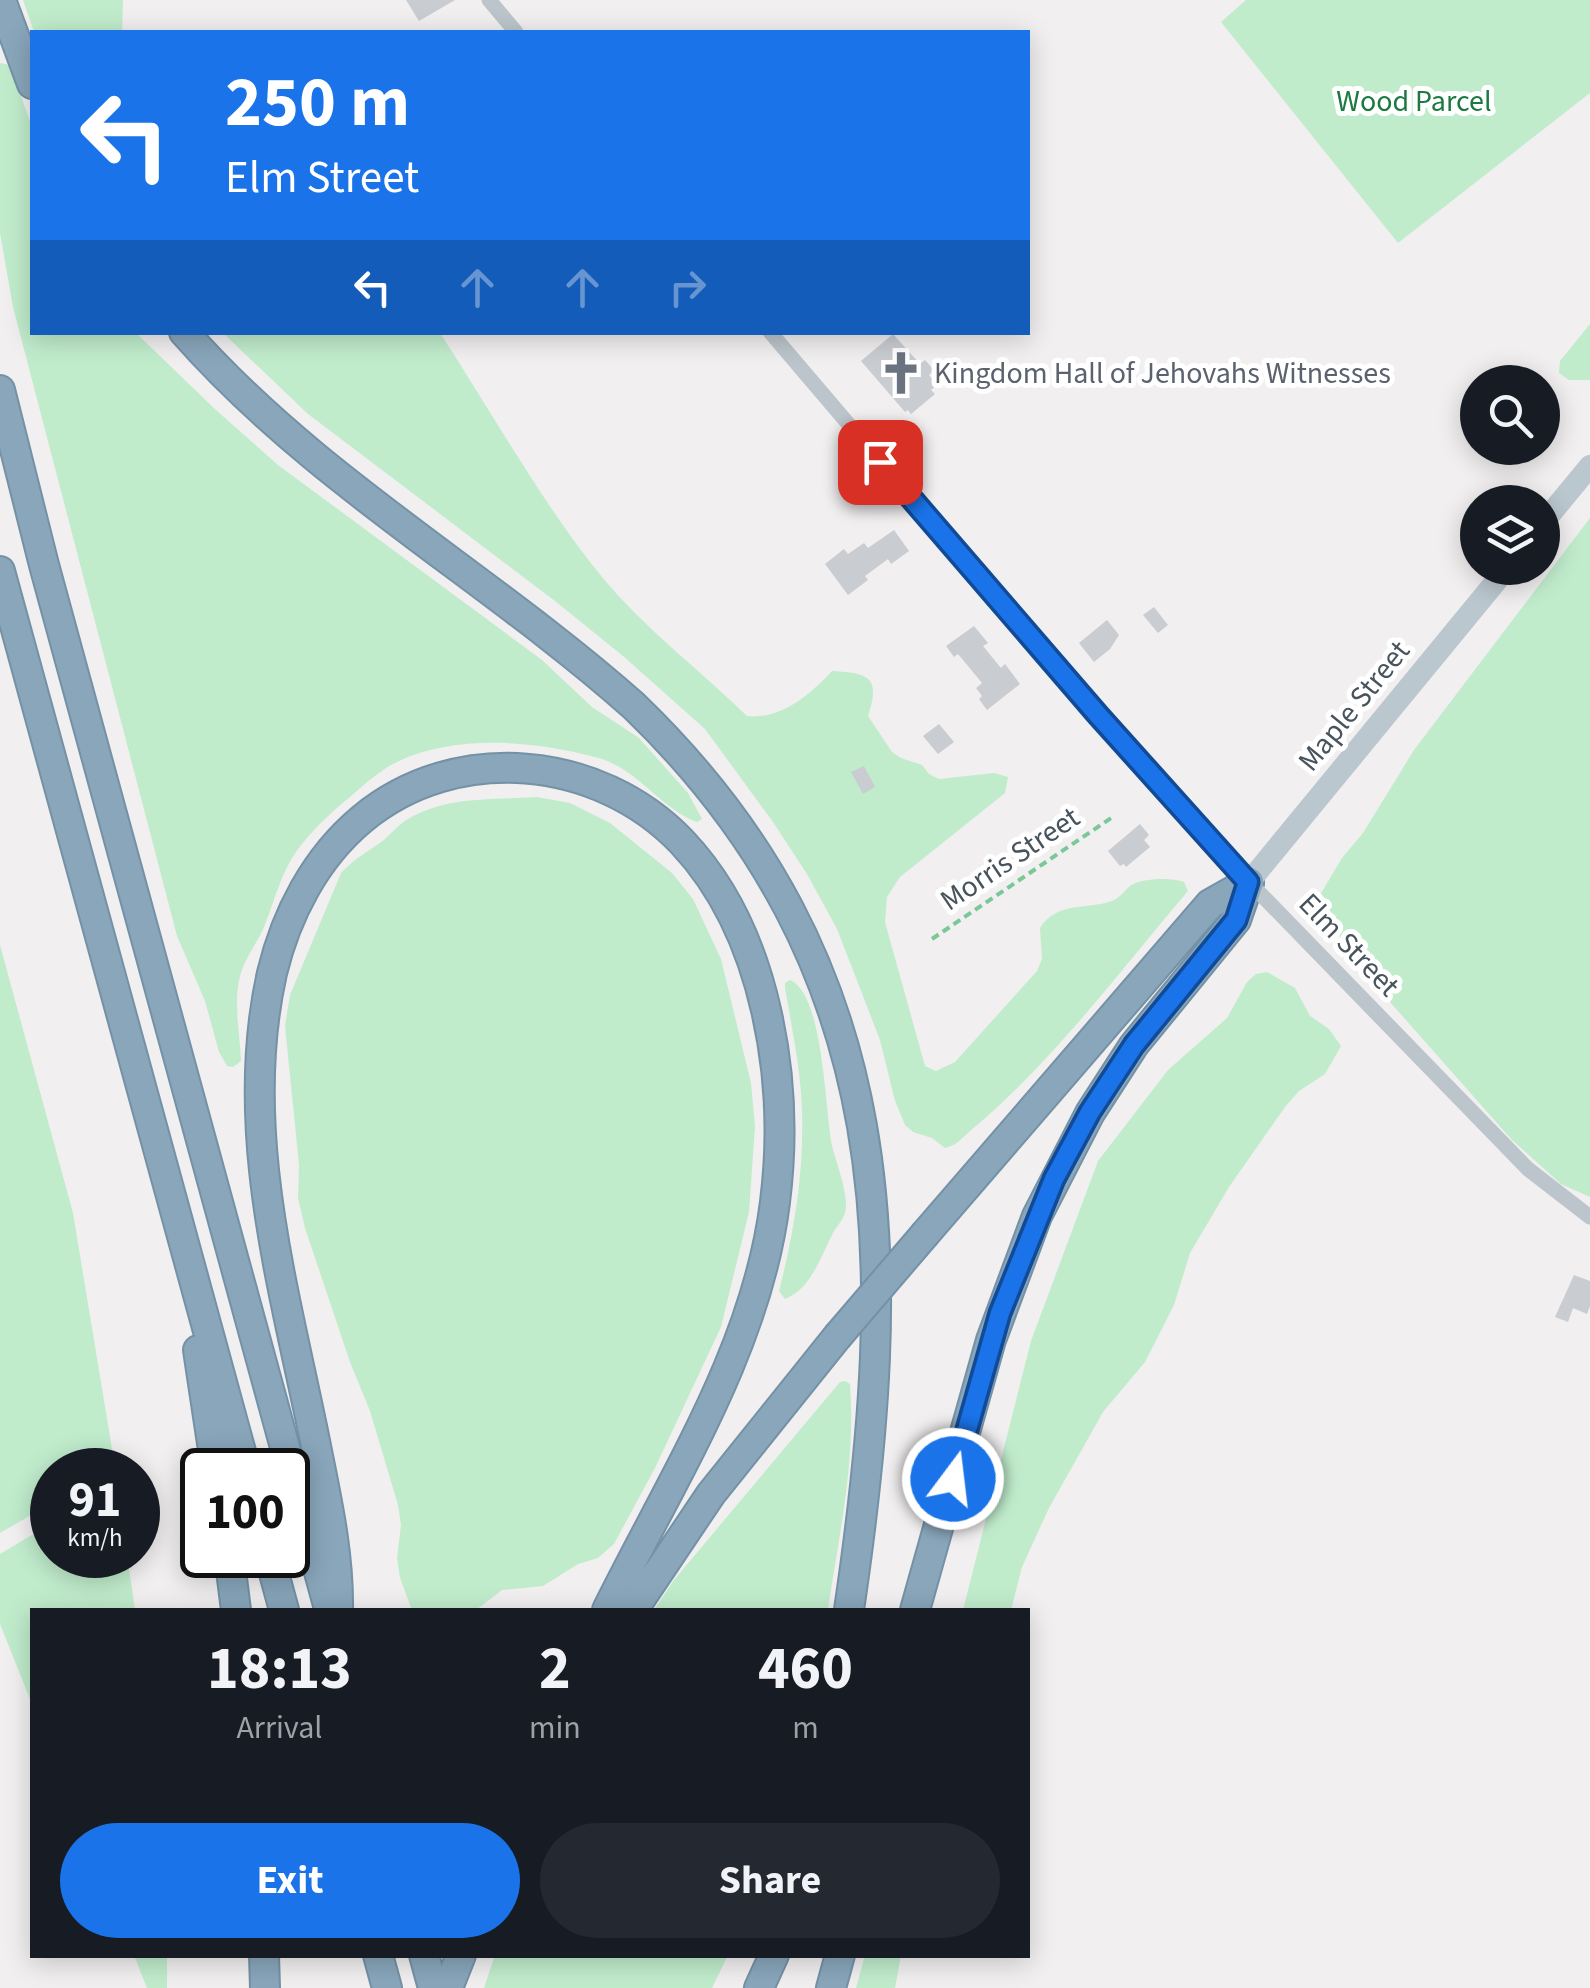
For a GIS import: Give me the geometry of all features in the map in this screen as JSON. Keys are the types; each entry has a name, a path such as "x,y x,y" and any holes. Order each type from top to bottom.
{"highway":[{"path":"1,0 30,79"},
{"path":"187,335 294,440 634,706 719,798 789,906 839,1024 860,1103 872,1189 872,1399 848,1608"},
{"path":"0,390 44,565 328,1608"},
{"path":"0,572 240,1448"},
{"path":"338,1608 335,1542 263,1171 260,1082 270,983 284,933 304,890 322,861 357,823 392,798 434,779 510,768 560,773 600,786 659,821 694,856 725,902 749,955 762,997 776,1076 778,1182 758,1286 714,1398 608,1608"},
{"path":"634,1608 711,1494 837,1337 1210,904 1248,882"},
{"path":"916,1608 1000,1313 1054,1179 1090,1112 1134,1045 1236,920 1248,882"},
{"path":"193,1278 199,1357 213,1448"},
{"path":"934,1608 947,1556 946,1503"},
{"path":"232,1578 236,1608"},
{"path":"275,1578 283,1608"},
{"path":"264,1958 264,1988"},
{"path":"379,1958 388,1988"},
{"path":"425,1958 433,1988"},
{"path":"448,1988 460,1958"},
{"path":"750,1988 759,1958"},
{"path":"758,1988 773,1958"},
{"path":"831,1988 839,1958"}],"main road":[{"path":"1560,502 1590,466"},
{"name":"Maple Street","path":"1248,882 1493,585"}],"street":[{"path":"489,0 514,30"},
{"name":"Elm Street","path":"773,335 1017,622 1248,882 1528,1169 1590,1218"}],"path":[{"name":"Morris Street","path":"932,939 1114,816"}],"green space":[{"path":"23,0 123,0 122,30 33,30"},
{"name":"Wood Parcel","path":"1246,0 1590,0 1590,93 1398,243 1221,22"},
{"path":"0,63 10,65 30,121 30,335 138,335 278,465 542,660 592,707 639,738 688,793 702,819 697,822 683,816 610,762 547,747 471,744 422,752 392,764 328,816 291,860 242,970 237,1003 241,1061 227,1066 177,936 13,307 0,233"},
{"path":"1590,324 1590,380 1569,380 1560,374 1560,361"},
{"path":"225,335 441,335 538,488 602,577 747,716 783,710 832,671 855,673 872,685 868,716 892,752 922,765 939,779 994,773 1008,777 1005,793 900,877 887,897 885,922 925,1066 936,1071 955,1062 1037,971 1042,959 1040,928 1047,919 1063,910 1112,901 1135,883 1148,880 1179,880 1188,891 1057,1046 961,1139 945,1148 932,1138 913,1132 905,1125 895,1101 880,1040 837,929 773,822 705,729 555,601 308,414"},
{"path":"1590,518 1590,1197 1561,1184 1512,1140 1382,993 1353,947 1328,925 1319,905 1320,895 1342,858 1363,833 1414,750 1539,585 1560,585 1560,558"},
{"path":"537,797 570,803 610,823 672,873 693,899 721,959 751,1083 755,1126 749,1212 721,1327 655,1468 614,1544 598,1558 578,1564 543,1586 502,1590 479,1608 411,1608 397,1558 401,1525 398,1505 298,1198 299,1165 285,1026 290,995 341,873 404,821 438,806"},
{"path":"0,945 73,1213 112,1448 30,1448 30,1516 0,1533"},
{"path":"1267,972 1295,988 1310,1016 1329,1029 1341,1046 1325,1074 1299,1091 1285,1107 1229,1187 1190,1253 1174,1305 1145,1362 1103,1412 1049,1508 1022,1567 1012,1608 964,1608 1031,1341 1098,1161 1168,1070 1227,1018 1247,982 1256,974"},
{"path":"790,980 810,1007 816,1030 832,1146 846,1206 808,1280 785,1299 779,1291 797,1203 802,1135 800,1081 785,988"},
{"path":"840,1382 850,1384 849,1469 828,1608 655,1608 674,1580"},
{"path":"30,1536 30,1578 130,1578 135,1608 30,1608 30,1699 0,1624 0,1554"},
{"path":"135,1958 167,1958 167,1988 147,1988"},
{"path":"494,1958 727,1958 712,1988 484,1988"},
{"path":"864,1958 900,1958 895,1988 856,1988"}],"building":[{"path":"406,0 455,0 419,21"},
{"name":"Kingdom Hall of Jehovahs Witnesses","path":"894,335 920,364 925,360 934,370 929,375 937,385 931,390 935,394 911,414 905,412 861,361"},
{"path":"894,530 909,551 891,564 888,559 848,595 825,564 844,549 848,554 864,543 868,548"},
{"path":"1154,607 1168,625 1158,633 1143,615"},
{"path":"1107,620 1119,635 1094,662 1079,643"},
{"path":"974,626 988,643 983,646 1001,668 1005,664 1020,684 987,710 976,688 982,683 958,654 954,657 946,646"},
{"path":"939,724 954,742 938,754 923,736"},
{"path":"864,766 875,787 863,794 851,772"},
{"path":"1140,824 1149,835 1144,840 1150,847 1126,867 1120,866 1108,851"},
{"path":"1574,1275 1590,1281 1590,1306 1587,1314 1573,1308 1568,1322 1555,1317"}],"place":[{"name":"Kingdom Hall of Jehovahs Witnesses","path":"901,373"}],"route":[{"path":"880,462 1248,882 1236,920 1134,1045 1090,1112 1054,1179 1000,1313 953,1479"}]}
